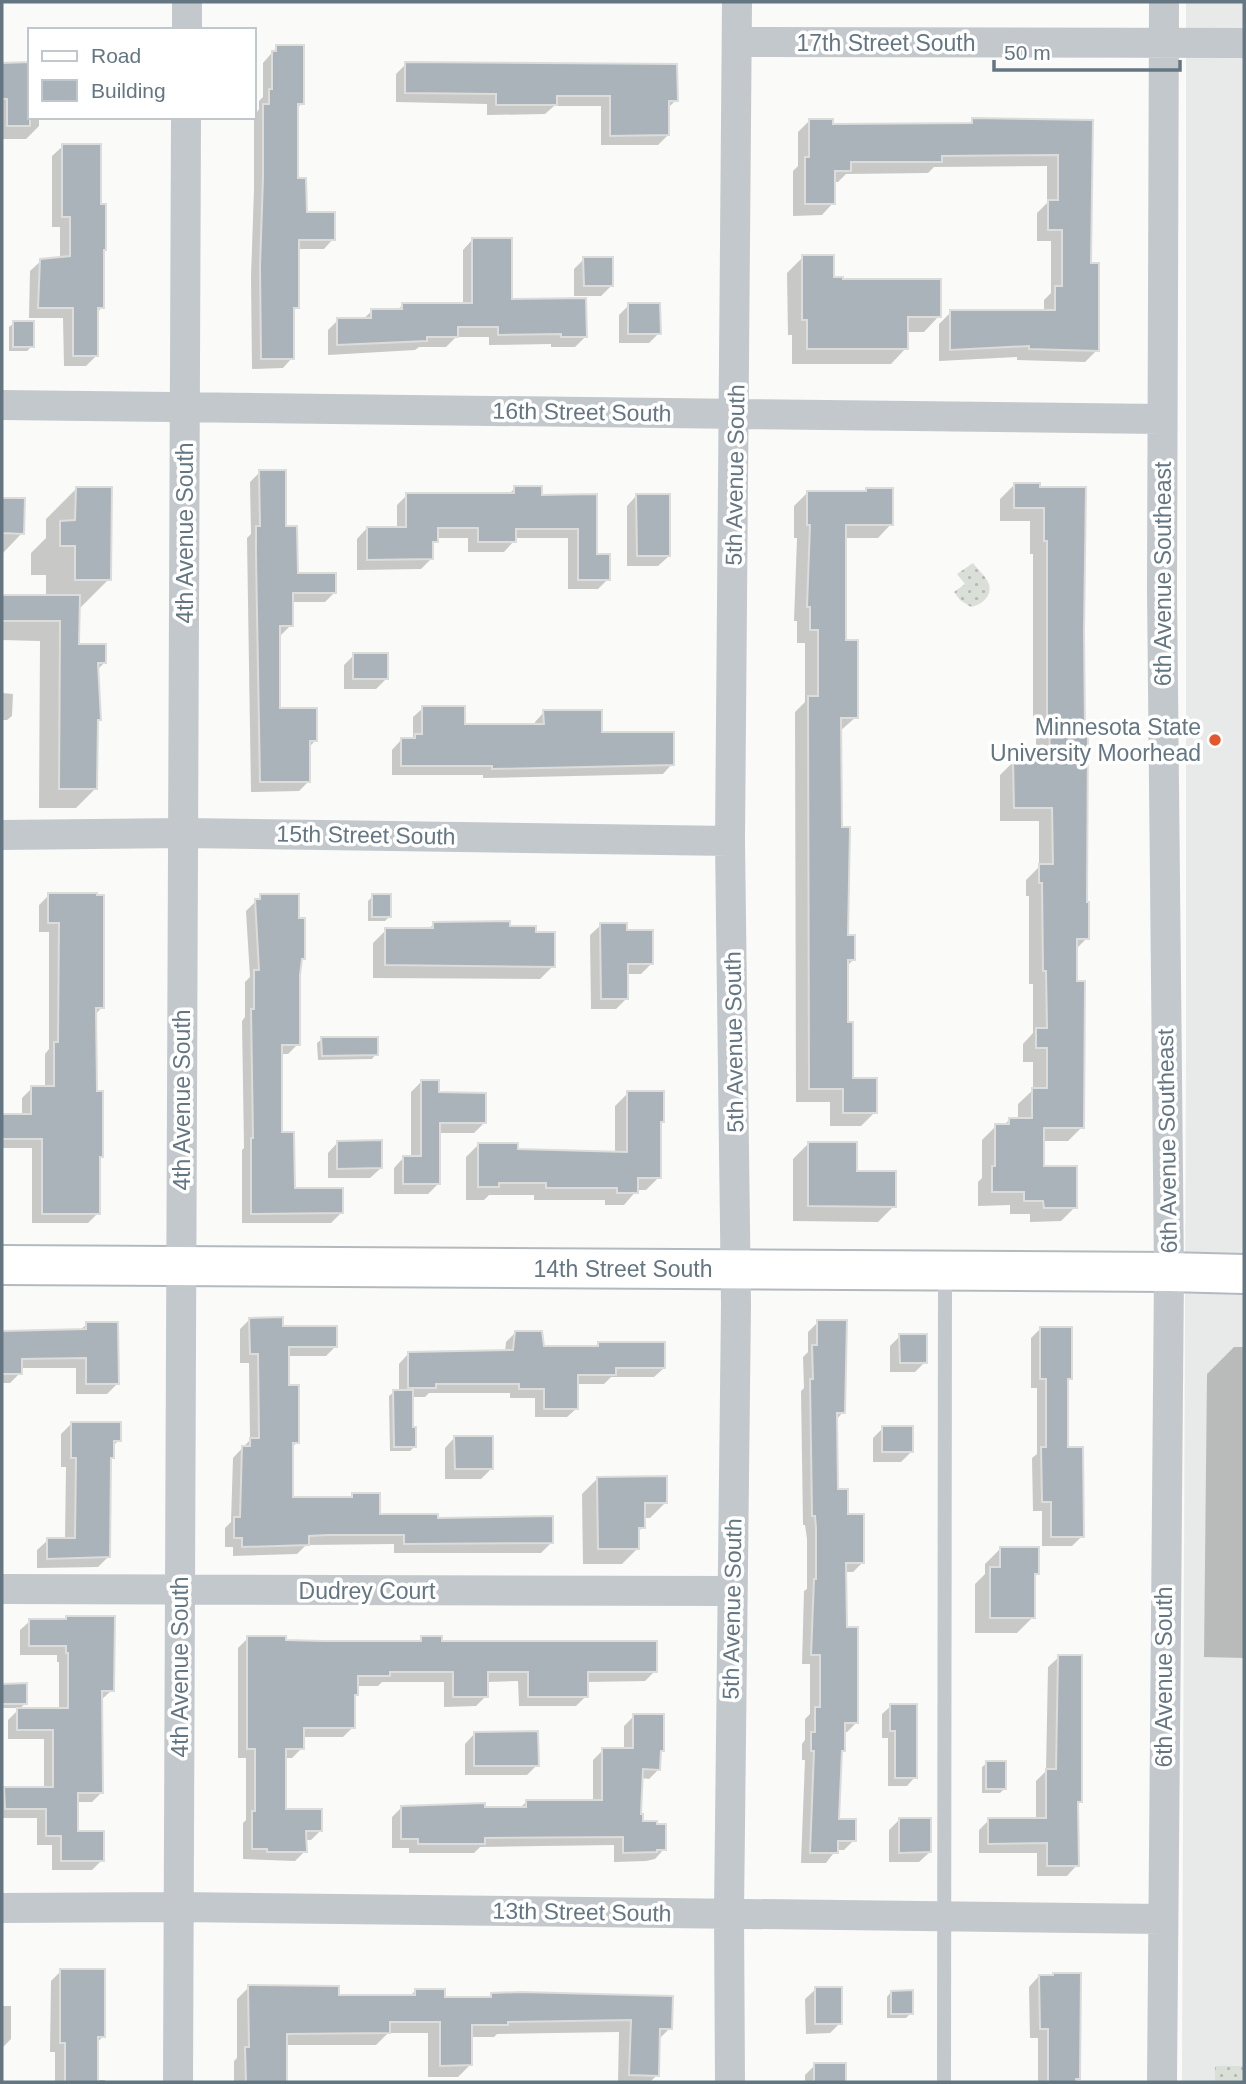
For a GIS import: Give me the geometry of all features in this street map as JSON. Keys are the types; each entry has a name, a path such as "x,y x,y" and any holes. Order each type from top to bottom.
{"street":[{"path":"187,2 187,28"},
{"name":"5th Avenue South","path":"730,2082 735,1269 730,841 739,43 737,2"},
{"name":"6th Avenue Southeast","path":"1164,2 1161,589 1169,1272"},
{"name":"17th Street South","path":"739,43 1244,43"},
{"name":"4th Avenue South","path":"178,2082 186,119"},
{"name":"16th Street South","path":"2,405 1162,419"},
{"name":"15th Street South","path":"2,835 184,833 730,841"},
{"name":"14th Street South","path":"2,1265 1244,1274"},
{"name":"6th Avenue South","path":"1162,2082 1169,1272"},
{"name":"Dudrey Court","path":"2,1589 732,1591"},
{"name":"13th Street South","path":"2,1909 180,1907 1163,1919"}],"lane":[{"path":"944,2082 945,1271"}],"shaded area":[{"name":"Minnesota State University Moorhead","path":"1186,2 1244,2 1244,2082 1182,2082"},
{"path":"973,563 987,579 989,591 983,602 971,607 954,592 965,584 957,574"},
{"path":"1215,2066 1244,2066 1244,2082 1215,2082"}],"building":[{"path":"276,45 304,45 304,104 298,104 298,178 306,178 307,212 335,212 335,240 299,240 299,308 294,308 294,359 261,359 263,104 269,104 269,89 272,89 272,51 276,51"},
{"path":"28,62 30,126 7,126 7,99 2,99 2,63"},
{"path":"405,62 677,64 678,101 669,101 669,135 610,136 610,96 557,96 557,105 496,105 496,94 405,93"},
{"path":"972,118 1093,120 1091,263 1099,263 1099,351 1029,349 1029,346 950,350 950,310 1055,310 1055,286 1062,286 1062,230 1048,230 1048,200 1058,200 1058,155 942,156 942,162 851,162 851,171 835,171 835,204 805,204 805,157 809,157 809,119 833,119 833,124 972,123"},
{"path":"62,144 101,144 101,204 106,204 106,250 104,308 98,308 98,356 73,356 73,308 38,308 40,259 70,256 70,217 62,217"},
{"path":"472,238 512,238 512,299 586,298 587,337 561,337 561,334 498,335 498,327 458,327 458,337 337,345 337,318 371,318 371,309 402,309 402,303 472,303"},
{"path":"802,255 834,255 834,277 843,279 941,279 941,317 908,317 908,349 807,349 807,320 802,320"},
{"path":"583,257 613,257 613,286 584,286"},
{"path":"628,303 660,303 661,334 628,334"},
{"path":"13,321 34,321 34,347 13,347"},
{"path":"259,470 286,470 286,526 297,526 298,573 336,573 336,593 293,593 293,626 280,626 280,708 317,708 317,741 310,741 310,782 260,782 256,555 256,526 260,526"},
{"path":"1014,483 1040,483 1040,487 1086,487 1084,631 1085,732 1088,732 1089,939 1077,939 1077,981 1085,981 1084,1128 1044,1128 1044,1166 1077,1166 1077,1208 1044,1208 1043,1201 1024,1201 1024,1192 992,1192 995,1124 1009,1124 1009,1118 1032,1118 1032,1088 1047,1088 1047,1048 1036,1048 1036,1028 1047,1028 1039,864 1053,864 1052,808 1014,808 1013,759 1050,759 1047,716 1047,541 1044,541 1044,508 1014,508"},
{"path":"514,486 542,486 542,495 597,494 597,554 610,554 610,580 578,580 578,529 516,529 516,542 478,542 478,528 438,528 438,542 433,542 433,559 367,560 367,527 406,527 406,493 514,493"},
{"path":"76,487 112,487 111,580 75,580 75,546 60,546 60,521 75,520"},
{"path":"866,488 893,488 893,525 846,525 846,640 858,640 858,718 841,718 842,827 850,827 848,935 855,935 855,960 848,960 848,1022 853,1022 853,1078 877,1078 877,1113 843,1113 843,1089 809,1089 808,696 818,696 818,630 810,630 810,607 807,607 810,525 807,525 807,491 866,491"},
{"path":"636,494 670,494 670,556 637,556"},
{"path":"2,498 25,498 24,534 2,533"},
{"path":"2,595 80,595 79,644 106,644 106,663 98,663 101,720 98,720 97,789 59,789 60,621 2,621"},
{"path":"353,653 388,653 388,679 353,679"},
{"path":"422,706 465,706 465,724 544,724 543,710 602,710 602,732 674,732 674,765 492,769 492,766 401,766 401,738 415,738 415,734 422,734"},
{"path":"48,893 104,895 104,1008 96,1008 97,1091 103,1091 100,1214 42,1214 42,1139 2,1139 2,1114 31,1114 31,1086 54,1086 54,1042 58,1042 59,923 48,923"},
{"path":"260,894 299,894 299,918 305,918 305,959 302,959 300,975 300,1045 282,1045 282,1132 294,1132 295,1188 343,1188 343,1213 251,1214 251,1009 254,1009 254,970 259,970 255,899 260,899"},
{"path":"372,894 391,894 391,917 372,917"},
{"path":"510,921 510,926 536,926 536,932 555,932 555,967 385,965 385,928 433,928 433,922"},
{"path":"600,923 627,923 627,930 653,930 653,964 628,964 628,999 601,999"},
{"path":"321,1037 378,1037 378,1055 322,1056"},
{"path":"421,1080 439,1080 439,1092 486,1093 486,1123 440,1123 440,1184 403,1184 403,1156 421,1156"},
{"path":"627,1091 664,1091 661,1178 638,1178 638,1193 617,1193 617,1188 546,1188 546,1183 499,1183 499,1187 478,1187 478,1143 518,1143 518,1149 627,1152"},
{"path":"382,1140 382,1168 337,1169 337,1141"},
{"path":"808,1142 857,1142 857,1171 896,1171 896,1207 808,1206"},
{"path":"283,1317 283,1326 337,1326 337,1347 289,1347 289,1385 299,1385 299,1443 293,1443 293,1497 352,1497 352,1493 380,1493 380,1514 438,1514 438,1518 553,1516 553,1543 404,1544 404,1535 328,1535 309,1536 309,1545 242,1547 242,1538 234,1538 234,1517 240,1517 242,1446 250,1446 250,1438 259,1438 258,1354 250,1354 249,1318"},
{"path":"817,1320 847,1320 845,1413 837,1413 838,1489 848,1489 848,1514 864,1514 864,1563 846,1563 847,1627 858,1627 858,1723 845,1723 839,1819 856,1819 856,1841 838,1841 838,1853 810,1853 814,1751 811,1751 811,1732 815,1732 815,1707 820,1707 820,1655 811,1655 816,1528 815,1516 812,1516 810,1379 813,1379 812,1345 817,1345"},
{"path":"86,1322 118,1322 119,1384 86,1384 86,1358 22,1359 22,1374 2,1374 2,1331 86,1329"},
{"path":"1040,1327 1072,1327 1072,1379 1068,1379 1068,1447 1083,1447 1084,1537 1051,1537 1051,1502 1042,1502 1041,1447 1046,1447 1046,1379 1040,1379"},
{"path":"515,1331 542,1331 544,1346 598,1346 598,1342 665,1342 665,1368 616,1368 616,1375 578,1375 578,1409 544,1409 544,1389 519,1389 519,1384 436,1384 436,1388 408,1388 408,1352 513,1350"},
{"path":"899,1334 927,1334 927,1363 900,1363"},
{"path":"393,1390 413,1390 416,1447 394,1447"},
{"path":"71,1422 121,1422 121,1441 114,1441 114,1458 111,1458 110,1557 47,1559 47,1538 75,1538 76,1458 71,1458"},
{"path":"882,1426 913,1426 913,1452 882,1452"},
{"path":"454,1436 493,1436 493,1469 455,1469"},
{"path":"667,1476 667,1503 645,1503 645,1528 639,1528 639,1549 598,1549 597,1477"},
{"path":"1000,1547 1039,1547 1039,1574 1035,1574 1035,1618 990,1618 990,1567 1000,1567"},
{"path":"66,1616 115,1616 114,1691 102,1691 103,1793 78,1793 78,1831 104,1831 104,1861 61,1861 61,1836 46,1836 46,1809 5,1809 4,1787 53,1787 53,1730 17,1730 17,1708 68,1708 66,1646 29,1646 29,1619 66,1619"},
{"path":"247,1636 286,1636 286,1640 324,1641 421,1641 421,1636 442,1636 442,1641 657,1641 657,1672 588,1672 588,1697 528,1697 528,1672 488,1672 488,1697 453,1697 453,1672 390,1672 390,1676 358,1676 355,1728 304,1728 304,1749 286,1749 286,1809 322,1809 322,1831 306,1831 307,1852 267,1852 267,1849 252,1849 255,1749 247,1749"},
{"path":"1058,1655 1082,1655 1079,1866 1047,1866 1047,1843 988,1844 988,1818 1046,1818 1046,1769 1056,1769"},
{"path":"27,1683 27,1704 2,1704 2,1684"},
{"path":"890,1704 917,1704 917,1778 895,1778 895,1731 890,1731"},
{"path":"633,1714 664,1714 664,1751 661,1751 660,1770 643,1769 641,1814 643,1821 666,1824 666,1850 623,1853 623,1837 485,1838 485,1844 418,1844 418,1839 401,1839 401,1806 485,1803 485,1807 526,1807 526,1800 602,1800 602,1748 633,1748"},
{"path":"538,1731 539,1766 474,1766 474,1732"},
{"path":"986,1761 1006,1761 1006,1789 986,1789"},
{"path":"899,1818 931,1818 931,1852 899,1853"},
{"path":"60,1969 105,1969 105,2037 98,2037 98,2082 65,2082 65,2043 60,2043"},
{"path":"1081,1973 1080,2079 1076,2079 1076,2082 1048,2082 1048,2029 1040,2029 1039,1975"},
{"path":"248,1985 339,1986 339,1995 415,1995 415,1989 445,1989 445,1997 491,1997 491,1993 521,1992 673,1996 672,2029 660,2029 659,2076 629,2075 631,2020 472,2025 472,2065 440,2066 440,2022 390,2022 390,2033 287,2034 287,2082 246,2082 245,2047 249,2047"},
{"path":"815,1987 842,1987 842,2024 815,2024"},
{"path":"913,1990 913,2014 891,2014 891,1991"},
{"path":"814,2063 846,2063 846,2082 814,2082"}],"place":[{"name":"Minnesota State University Moorhead","path":"1215,740"}]}
